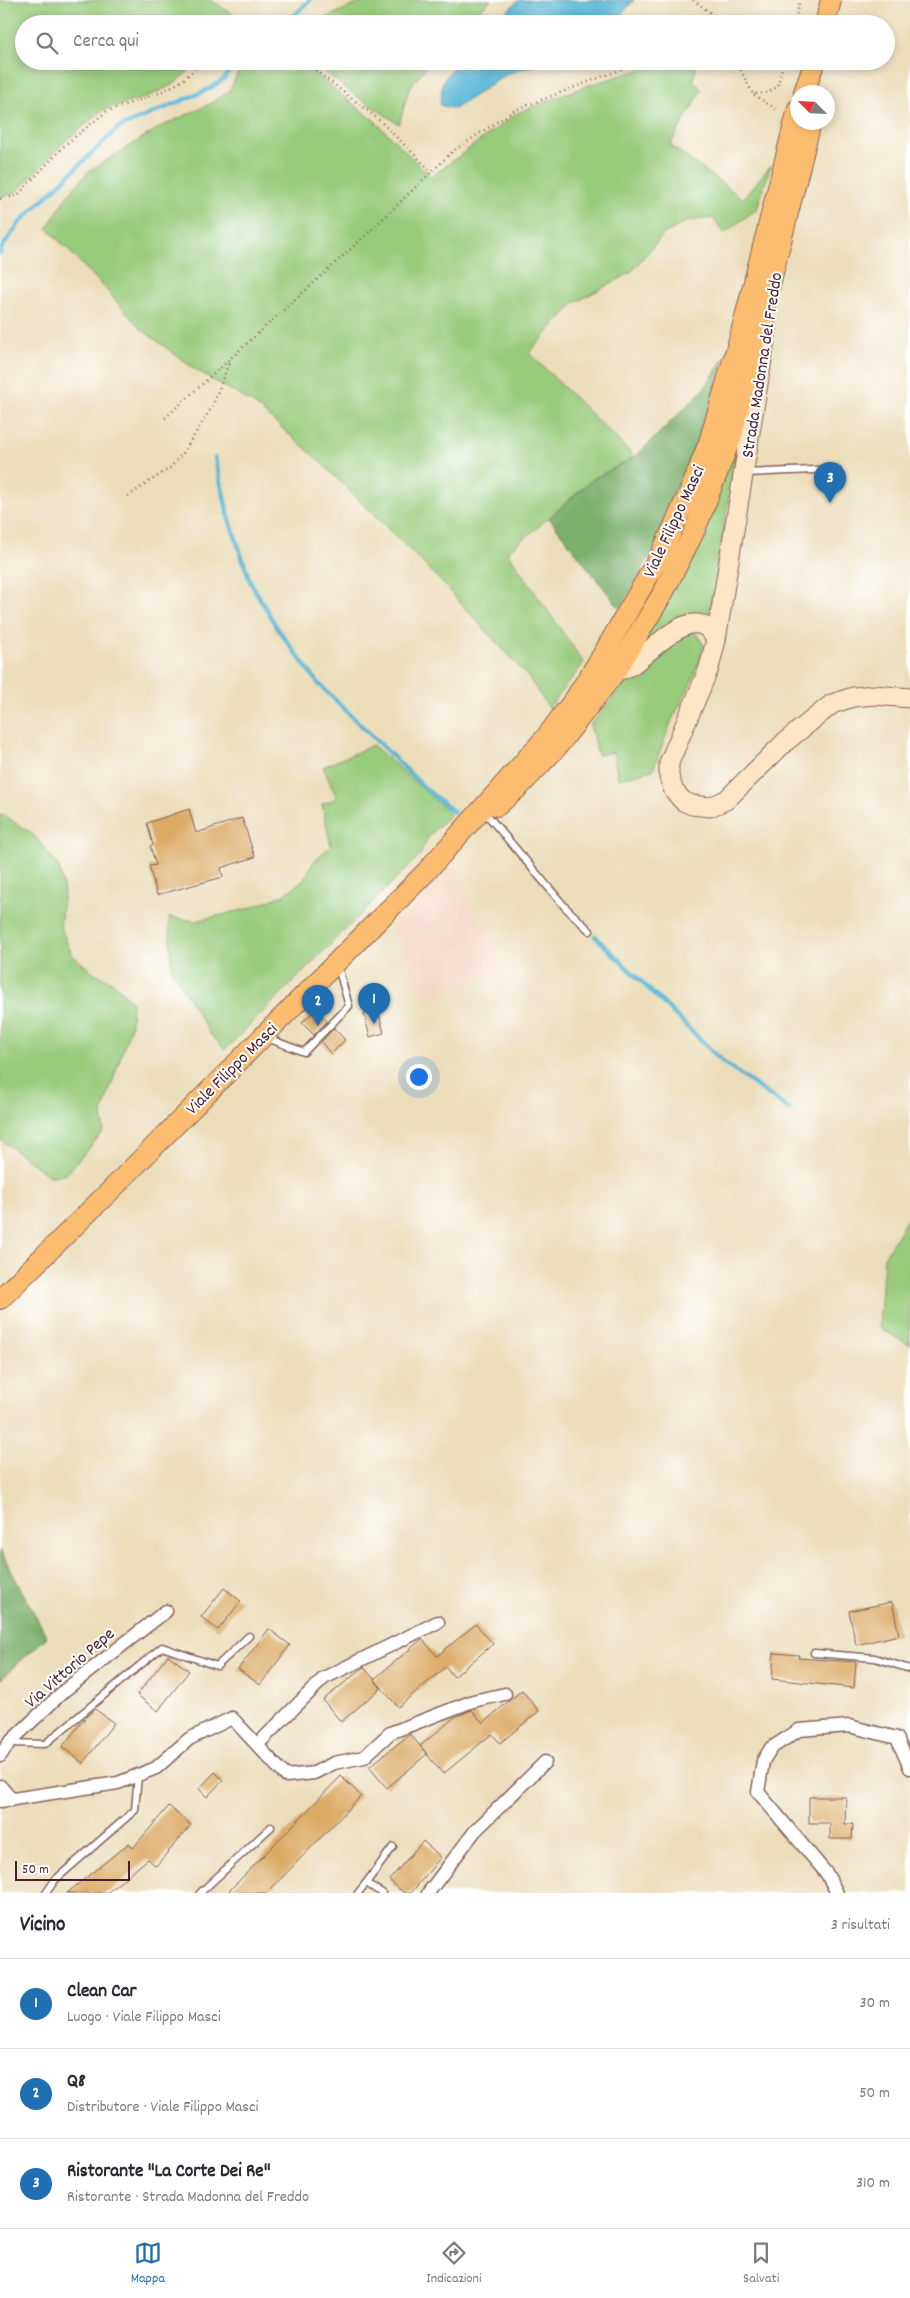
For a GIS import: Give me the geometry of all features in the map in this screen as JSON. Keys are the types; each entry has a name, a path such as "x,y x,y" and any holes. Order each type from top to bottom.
{"main road":[{"path":"827,15 831,0"},
{"path":"807,85 813,70"},
{"path":"814,85 815,70"},
{"name":"Viale Filippo Masci","path":"0,1298 263,1036 484,811 546,737 576,697 661,554 689,493 723,398 797,130"},
{"name":"Viale Filippo Masci","path":"484,811 519,787 557,747 616,671 663,593 695,530 732,435 740,409 779,257 799,130"},
{"name":"Strada Madonna del Freddo","path":"779,257 716,640 709,668 669,763 669,777 674,791 683,801 692,805 710,807 726,800 785,742 832,704 853,697 875,695 910,698"},
{"name":"Viale Filippo Masci","path":"740,333 737,381 740,409"},
{"name":"Strada Madonna del Freddo","path":"740,409 744,473"},
{"path":"616,671 630,665 685,624 696,623 705,626 716,640"},
{"name":"Viale Filippo Masci","path":"576,697 593,682 616,671"}],"street":[{"name":"Via Vittorio Pepe","path":"0,1756 9,1743 65,1690 166,1611"},
{"path":"257,1745 324,1678 438,1622"},
{"path":"0,1786 6,1801 118,1783 156,1768 189,1739 232,1718 286,1776 314,1773 334,1763 364,1757 390,1733 473,1701 505,1694"},
{"path":"837,1893 827,1874 758,1792 763,1761 771,1748 799,1730 849,1726 897,1738 910,1768"},
{"path":"428,1893 475,1831 545,1762"}],"lane":[{"path":"744,473 837,469"},
{"path":"484,811 565,907 590,931"},
{"path":"263,1036 304,1052 349,1006 336,962"},
{"path":"9,1743 45,1744 162,1646 217,1666 249,1636"},
{"path":"814,1653 875,1658 910,1669"},
{"path":"46,1893 55,1880 135,1810 138,1775"},
{"path":"200,1893 271,1827"},
{"path":"358,1893 393,1847"},
{"path":"366,1883 382,1893"}],"path":[{"path":"693,0 714,15"},
{"path":"796,15 800,0"},
{"path":"0,199 17,196 66,144 106,111 159,93 182,81 194,70"},
{"path":"315,70 378,119 432,172"},
{"path":"165,418 365,236 453,151 515,110 619,70"},
{"path":"741,70 753,94 790,112"},
{"path":"753,94 767,93 777,87 782,70"},
{"path":"128,496 170,468 183,453 212,407 230,358"}],"shaded area":[{"path":"451,865 505,967 423,1001 392,925"}],"green space":[{"path":"0,0 211,0 234,15 15,15 15,70 190,70 174,84 147,97 103,110 62,144 15,193 0,197"},
{"path":"392,0 491,0 475,15 331,15 360,3"},
{"path":"239,70 310,70 376,122 431,177 517,113 586,86 639,70 696,70 693,80 702,90 670,145 743,199 771,165 757,209 724,233 713,218 688,221 664,234 630,273 574,303 529,353 635,457 593,479 507,552 584,663 549,708 528,677 435,575 313,455 254,404 193,368 140,328 47,228 67,196 88,172 160,127 214,102 230,90"},
{"path":"322,70 423,70 409,89 399,124 350,92"},
{"path":"725,357 690,467 660,538 620,609 549,518 593,479 635,457 703,390"},
{"path":"737,450 708,622 693,615 678,617 662,627 638,651"},
{"path":"688,630 698,635 704,646 693,679 671,722 653,770 618,779 613,752 598,755 590,725 640,665"},
{"path":"373,745 451,814 429,837 421,854 225,1050 210,1034 172,971 169,917 196,921 247,909 284,895 304,879 314,861 331,846 322,804 337,798 323,767"},
{"path":"0,813 33,834 59,867 64,892 60,926 72,955 93,972 114,983 132,1002 131,1026 102,1113 104,1131 65,1175 49,1176 0,1139"},
{"path":"910,1214 910,1345 879,1328 884,1257"},
{"path":"0,1550 47,1637 0,1680"}],"water":[{"path":"519,0 634,0 621,15 503,15"},
{"path":"452,70 519,70 509,73 454,109 440,105 443,81"}],"building":[{"path":"189,809 196,833 242,818 255,857 221,868 223,877 157,895 149,866 156,865 150,846 153,845 147,823"},
{"path":"316,1009 327,1021 314,1035 302,1023"},
{"path":"378,1010 384,1033 370,1037 364,1014"},
{"path":"334,1028 345,1040 331,1054 321,1042"},
{"path":"224,1588 241,1601 218,1630 201,1617"},
{"path":"892,1602 899,1635 856,1645 849,1611"},
{"path":"476,1624 493,1644 454,1677 446,1667 398,1707 374,1679 422,1639 437,1656"},
{"path":"269,1629 290,1645 260,1685 238,1669"},
{"path":"774,1653 799,1655 798,1658 856,1662 854,1688 772,1679"},
{"path":"168,1655 189,1671 158,1711 137,1695"},
{"path":"364,1667 381,1688 341,1722 323,1700"},
{"path":"522,1690 539,1711 500,1743 492,1734 443,1774 420,1746 455,1717 472,1710 483,1723"},
{"path":"95,1709 114,1723 83,1763 62,1747 85,1718"},
{"path":"410,1734 427,1754 387,1788 369,1767"},
{"path":"215,1772 223,1780 207,1797 199,1789"},
{"path":"341,1776 361,1796 267,1893 227,1893"},
{"path":"809,1797 846,1797 845,1824 853,1824 852,1839 830,1839 830,1823 809,1823"},
{"path":"169,1806 191,1825 156,1866 148,1859 107,1893 67,1893 129,1843 133,1848"},
{"path":"423,1841 441,1857 411,1893 404,1893 389,1880"}],"waterway":[{"path":"294,15 310,0"},
{"path":"0,254 2,247 21,221 118,128 209,89 224,79 230,70"},
{"path":"215,458 229,518 250,581 277,628 318,683 428,791 454,812"},
{"path":"595,936 724,1063 790,1110"}],"place":[{"name":"Ristorante \"La Corte Dei Re\"","path":"830,503"},
{"name":"Clean Car","path":"374,1024"},
{"name":"Q8","path":"318,1026"}]}
